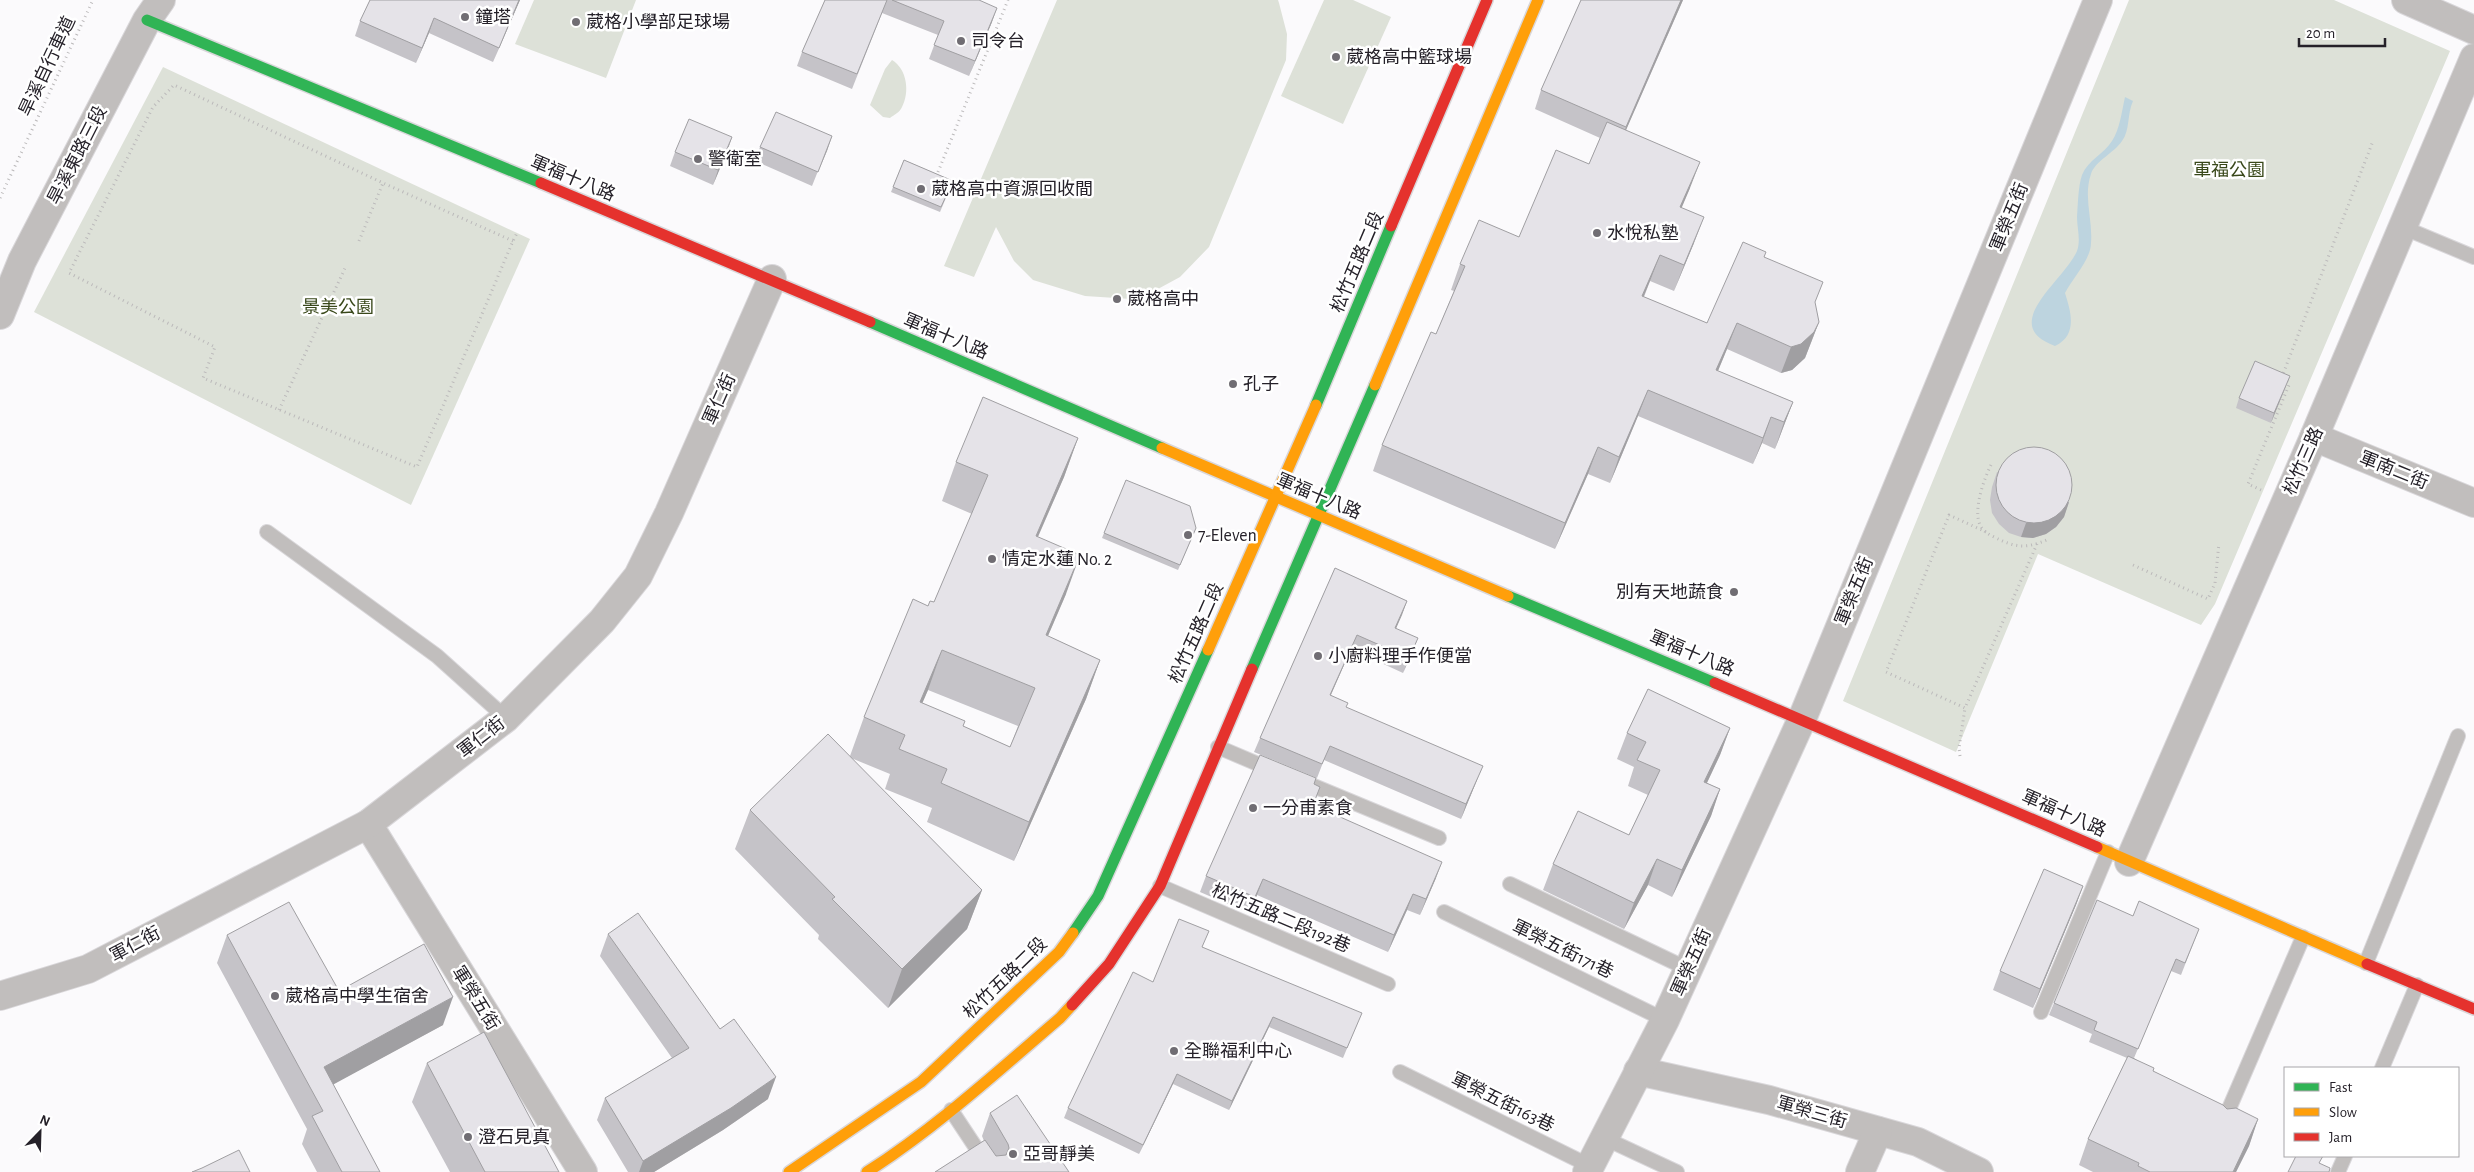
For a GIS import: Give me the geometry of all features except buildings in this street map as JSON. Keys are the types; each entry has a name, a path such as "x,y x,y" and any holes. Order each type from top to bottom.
{"street":[{"name":"松竹五路二段","path":"789,1172 921,1082 1059,952 1098,896 1277,497 1487,0"},
{"path":"867,1172 889,1158 952,1110 1060,1018 1109,964 1160,886 1218,747 1320,516 1538,0"},
{"name":"軍榮五街","path":"1589,1169 1665,1020 1802,719 2098,0"},
{"path":"2406,0 2474,30"},
{"name":"軍福十八路","path":"154,10 772,280 1320,516 1802,719 2474,1010"},
{"name":"旱溪東路三段","path":"0,315 22,261 154,10"},
{"name":"松竹三路","path":"2119,857 2314,437 2474,58"},
{"name":"軍仁街","path":"0,996 88,969 368,824 506,718 602,621 638,576 669,513 772,280"},
{"name":"軍南二街","path":"2314,437 2474,503"},
{"name":"軍榮五街","path":"368,824 583,1172"},
{"name":"軍榮三街","path":"1638,1071 1770,1100 1918,1142 1979,1172"},
{"path":"1860,1172 1878,1131"}],"lane":[{"path":"2402,227 2474,257"},
{"path":"267,532 437,656 506,718"},
{"path":"2366,963 2458,736"},
{"path":"1218,747 1439,838"},
{"path":"2041,1012 2119,857"},
{"path":"1510,884 1688,969"},
{"name":"松竹五路二段192巷","path":"1160,886 1388,984"},
{"name":"軍榮五街171巷","path":"1444,912 1665,1020"},
{"path":"2221,1128 2304,938"},
{"path":"2382,1067 2416,985"},
{"name":"軍榮五街163巷","path":"1400,1072 1589,1169"},
{"path":"952,1110 992,1172"},
{"path":"1604,1138 1677,1172"},
{"path":"2338,1172 2345,1157"},
{"path":"889,1158 898,1172"}],"path":[{"name":"旱溪自行車道","path":"0,198 94,0"},
{"path":"938,172 1008,0"},
{"path":"513,241 383,184 174,85 153,108 69,273 215,347 203,378 416,467 513,241 516,233"},
{"path":"2262,491 2248,484 2289,385 2283,374 2373,141"},
{"path":"359,240 383,184"},
{"path":"279,410 346,266"},
{"path":"1986,532 1980,524 1979,506 1983,484 1991,465"},
{"path":"1965,708 1886,672 1949,515 2013,546 2037,544 2049,539"},
{"path":"1961,759 1959,748 1965,708 2037,544"},
{"path":"2133,565 2208,600 2215,583 2219,544"}],"green space":[{"name":"葳格小學部足球場","path":"534,0 636,0 606,78 515,44"},
{"path":"1057,0 1278,0 1279,3 1287,34 1286,60 1209,247 1180,277 1145,296 1131,299 1085,296 1033,280 1014,261 996,227 974,277 944,266"},
{"name":"葳格高中籃球場","path":"1324,0 1353,0 1391,17 1343,124 1281,96"},
{"name":"軍福公園","path":"2129,0 2334,0 2450,51 2215,604 2201,625 2038,554 1956,752 1843,701"},
{"path":"892,60 904,75 906,95 901,109 890,118 883,117 870,105 885,69"},
{"name":"景美公園","path":"163,67 530,239 411,505 34,312"}],"water":[{"path":"2125,97 2133,101 2125,137 2119,145 2096,165 2091,174 2088,191 2091,234 2090,249 2085,262 2065,293 2071,315 2070,329 2067,336 2055,346 2039,337 2032,327 2033,315 2039,302 2070,263 2077,251 2079,243 2078,201 2082,175 2088,165 2109,146 2115,136"}],"traffic: fast":[{"path":"147,20 541,183"},
{"path":"1316,405 1391,226"},
{"path":"870,322 1162,448"},
{"path":"1252,669 1375,385"},
{"path":"1508,596 1715,683"},
{"path":"1073,933 1098,896 1208,650"}],"traffic: slow":[{"path":"1375,385 1538,0"},
{"path":"1208,650 1316,405"},
{"path":"1162,448 1508,596"},
{"path":"2097,847 2367,964"},
{"path":"789,1172 921,1082 1059,952 1073,933"},
{"path":"867,1172 918,1137 966,1098 1060,1018 1072,1005"}],"traffic: jam":[{"path":"1391,226 1487,0"},
{"path":"541,183 870,322"},
{"path":"1072,1005 1109,964 1160,886 1252,669"},
{"path":"1715,683 2097,847"},
{"path":"2367,964 2474,1009"}],"place":[{"name":"鐘塔","path":"465,17"},
{"name":"葳格小學部足球場","path":"576,22"},
{"name":"司令台","path":"961,41"},
{"name":"葳格高中籃球場","path":"1336,57"},
{"name":"警衛室","path":"698,159"},
{"name":"葳格高中資源回收間","path":"921,189"},
{"name":"水悅私塾","path":"1597,233"},
{"name":"葳格高中","path":"1117,299"},
{"name":"孔子","path":"1233,384"},
{"name":"7-Eleven","path":"1188,535"},
{"name":"情定水蓮 No. 2","path":"992,559"},
{"name":"別有天地蔬食","path":"1734,592"},
{"name":"小廚料理手作便當","path":"1318,656"},
{"name":"一分甫素食","path":"1253,808"},
{"name":"葳格高中學生宿舍","path":"275,996"},
{"name":"全聯福利中心","path":"1174,1051"},
{"name":"澄石見真","path":"468,1137"},
{"name":"亞哥靜美","path":"1013,1154"}]}
